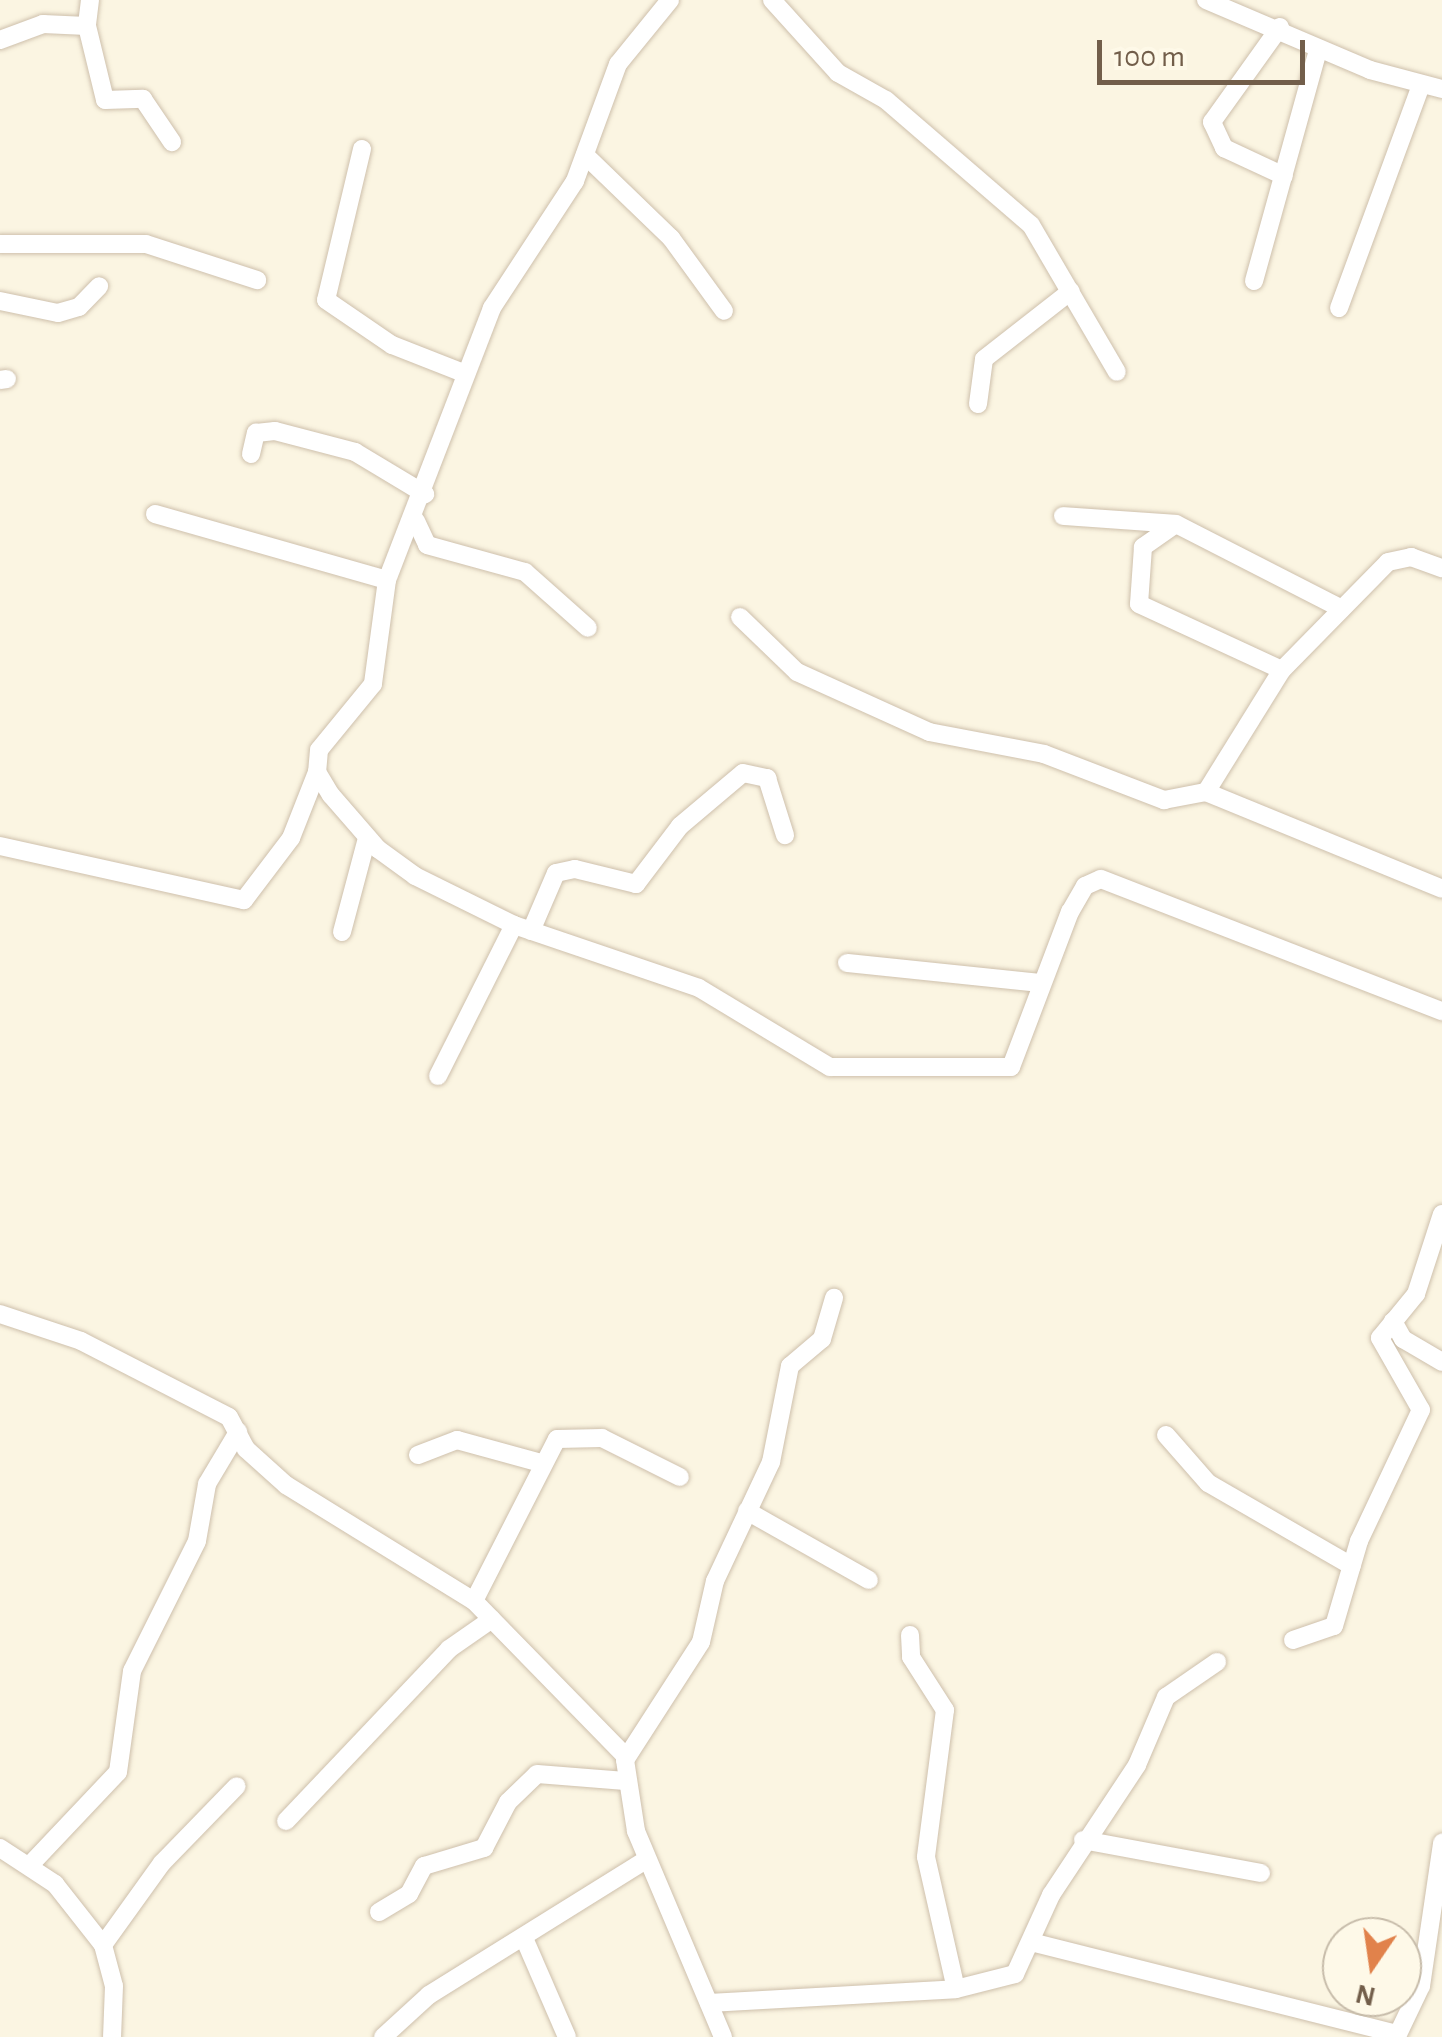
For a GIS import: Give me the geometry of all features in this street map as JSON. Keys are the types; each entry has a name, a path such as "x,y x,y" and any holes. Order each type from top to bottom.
{"street":[{"path":"90,0 87,26 105,100 144,99 172,142"},
{"path":"0,846 244,900 291,838 327,735 372,684 387,580 416,520 466,374 504,284 584,155 618,64 670,0"},
{"path":"772,0 838,73 877,93 1002,195 1044,242 1117,372"},
{"path":"1206,0 1254,8 1318,50 1421,86 1442,89"},
{"path":"0,40 42,24 87,26"},
{"path":"1280,27 1212,122 1224,148 1284,176"},
{"path":"1254,282 1318,50"},
{"path":"1338,308 1421,86"},
{"path":"362,149 326,300 392,345 466,374"},
{"path":"584,155 671,238 724,311"},
{"path":"0,244 146,244 258,280"},
{"path":"0,301 58,312 79,307 98,286"},
{"path":"978,404 984,359 1071,290"},
{"path":"251,454 256,432 276,431 355,452 425,494"},
{"path":"155,514 387,580"},
{"path":"1063,516 1176,524 1342,608"},
{"path":"416,520 427,546 524,572 588,628"},
{"path":"1176,524 1143,546 1139,604 1282,670"},
{"path":"1206,792 1282,670 1342,608 1400,557 1442,568"},
{"path":"740,617 797,672 928,732 1044,754 1164,800 1206,792 1442,889"},
{"path":"317,772 367,838 415,876 523,928 699,988 840,1069 1012,1067 1041,984 1085,886 1101,879 1442,1011"},
{"path":"438,1076 556,873 576,869 636,884 703,802 744,773 767,778 785,836"},
{"path":"342,932 367,838"},
{"path":"847,963 1041,984"},
{"path":"1292,1640 1334,1626 1352,1566 1422,1404 1379,1344 1416,1294 1442,1214"},
{"path":"723,2037 646,1860 626,1781 626,1757 701,1642 715,1581 781,1432 790,1366 822,1339 834,1298"},
{"path":"0,1314 104,1351 210,1404 286,1485 474,1601 626,1757"},
{"path":"1393,1321 1402,1339 1442,1362"},
{"path":"30,1865 118,1772 126,1687 197,1541 207,1484 238,1432"},
{"path":"474,1601 541,1462 557,1438 589,1435 680,1477"},
{"path":"1166,1435 1208,1483 1352,1566"},
{"path":"418,1455 457,1440 541,1462"},
{"path":"747,1510 869,1580"},
{"path":"286,1821 449,1649 492,1619"},
{"path":"910,1635 910,1657 945,1710 926,1857 956,1989"},
{"path":"710,2003 956,1989 1016,1974 1035,1942 1051,1895 1083,1840 1129,1778 1166,1697 1217,1662"},
{"path":"379,1912 410,1894 424,1866 484,1848 508,1802 536,1774 626,1781"},
{"path":"103,1945 162,1863 236,1786"},
{"path":"1083,1840 1262,1873"},
{"path":"1035,1942 1398,2034 1421,1986 1442,1843"},
{"path":"0,1848 30,1865 68,1898 103,1945 114,1986 112,2037"},
{"path":"383,2037 410,2008 646,1860"},
{"path":"524,1938 567,2037"}]}
